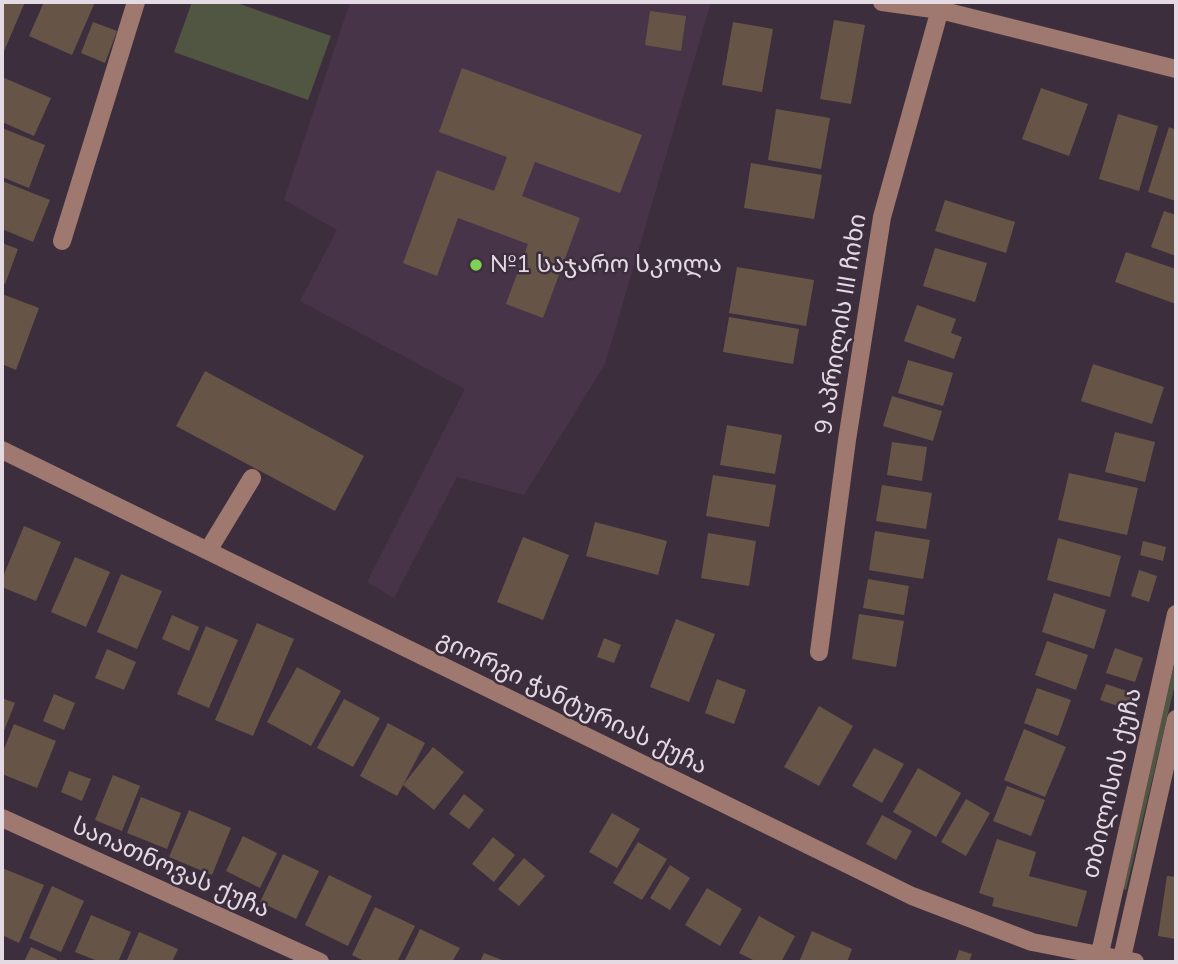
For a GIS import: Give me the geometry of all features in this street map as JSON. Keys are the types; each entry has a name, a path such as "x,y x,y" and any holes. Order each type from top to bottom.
{"street":[{"path":"62,241 136,2"},
{"path":"883,2 941,6 1176,69"},
{"name":"9 აპრილის III ჩიხი","path":"819,652 847,440 882,218 941,6"},
{"name":"გიორგი ჭანტურიას ქუჩა","path":"2,450 209,549 912,896 1032,942 1098,959 1126,961"},
{"path":"209,549 252,478"},
{"name":"თბილისის ქუჩა","path":"1098,959 1176,614"},
{"name":"თბილისის ქუჩა","path":"1126,961 1176,719"},
{"name":"საიათნოვას ქუჩა","path":"2,818 320,962"}],"shaded area":[{"name":"№1 საჯარო სკოლა","path":"350,2 711,2 605,364 524,495 457,477 394,598 367,582 465,389 300,301 337,230 284,200"}],"green space":[{"path":"192,2 234,2 331,36 308,100 174,52"},
{"path":"1176,657 1176,680 1126,890 1122,888"}],"building":[{"path":"2,2 25,2 2,56"},
{"path":"44,2 95,2 72,55 29,36"},
{"path":"650,11 686,16 681,51 645,45"},
{"path":"834,20 865,25 851,104 820,99"},
{"path":"93,22 117,31 105,63 81,53"},
{"path":"733,22 773,29 762,92 722,85"},
{"path":"462,68 642,135 620,193 535,162 522,196 580,218 543,318 506,304 528,244 458,218 437,276 403,263 437,170 494,191 507,157 439,132"},
{"path":"2,77 51,98 34,136 2,122"},
{"path":"1041,88 1088,104 1069,156 1022,139"},
{"path":"776,109 830,118 821,169 768,160"},
{"path":"1118,114 1158,126 1139,191 1099,179"},
{"path":"1169,127 1176,130 1176,201 1148,192"},
{"path":"2,128 45,145 29,188 2,177"},
{"path":"751,163 822,175 814,219 744,208"},
{"path":"2,181 50,200 33,242 2,229"},
{"path":"945,200 1015,222 1006,253 935,231"},
{"path":"1164,211 1176,215 1176,256 1151,247"},
{"path":"2,243 18,249 5,284 2,283"},
{"path":"935,248 987,263 975,302 923,286"},
{"path":"1126,252 1176,269 1176,304 1115,282"},
{"path":"737,267 814,280 806,326 729,313"},
{"path":"2,294 39,308 16,370 2,364"},
{"path":"917,305 956,319 951,333 962,337 954,359 904,341"},
{"path":"729,317 799,329 793,364 723,352"},
{"path":"908,360 953,373 943,406 898,393"},
{"path":"1093,364 1164,387 1152,424 1081,401"},
{"path":"205,371 364,456 335,511 176,426"},
{"path":"892,396 942,411 933,441 883,426"},
{"path":"727,425 782,435 775,474 720,465"},
{"path":"1115,432 1155,442 1145,482 1105,472"},
{"path":"892,442 927,447 922,481 887,475"},
{"path":"1069,473 1138,488 1127,535 1058,520"},
{"path":"713,475 776,485 769,527 706,516"},
{"path":"882,485 932,493 926,529 876,521"},
{"path":"595,522 667,541 658,575 586,556"},
{"path":"24,526 61,542 36,601 2,587 2,579"},
{"path":"875,531 930,540 923,579 869,570"},
{"path":"708,533 756,541 749,586 701,578"},
{"path":"523,537 569,555 543,620 497,602"},
{"path":"1058,538 1121,556 1110,597 1047,580"},
{"path":"1143,541 1166,547 1163,561 1140,555"},
{"path":"75,557 110,572 86,627 51,612"},
{"path":"1139,570 1157,576 1149,602 1131,596"},
{"path":"121,574 162,591 137,649 97,632"},
{"path":"868,579 909,586 904,615 863,608"},
{"path":"1054,593 1106,610 1094,649 1042,632"},
{"path":"859,614 904,621 896,667 852,659"},
{"path":"172,615 199,627 189,651 162,639"},
{"path":"676,619 715,634 689,702 650,687"},
{"path":"257,623 294,639 253,736 215,720"},
{"path":"206,626 238,640 209,708 177,694"},
{"path":"604,638 621,645 614,663 597,657"},
{"path":"1047,641 1088,655 1076,690 1035,675"},
{"path":"1115,648 1143,658 1135,682 1106,673"},
{"path":"107,649 136,662 124,690 95,678"},
{"path":"297,667 341,691 311,746 267,722"},
{"path":"717,679 746,690 734,724 705,713"},
{"path":"1106,684 1133,693 1127,709 1100,700"},
{"path":"1037,688 1071,700 1058,736 1024,723"},
{"path":"54,694 75,703 64,730 43,721"},
{"path":"2,698 15,703 2,736"},
{"path":"344,699 380,718 353,767 317,748"},
{"path":"819,706 853,726 819,786 784,767"},
{"path":"388,723 425,743 397,796 360,776"},
{"path":"14,724 56,741 37,788 2,774 2,754"},
{"path":"1024,729 1066,747 1045,797 1004,780"},
{"path":"433,747 464,772 434,810 403,785"},
{"path":"874,748 904,764 882,803 852,786"},
{"path":"918,768 961,793 936,837 893,812"},
{"path":"69,771 91,779 82,801 61,792"},
{"path":"113,775 140,786 122,831 95,820"},
{"path":"1007,786 1045,800 1031,836 993,821"},
{"path":"464,794 484,810 469,829 449,814"},
{"path":"141,797 181,813 167,849 127,833"},
{"path":"966,799 990,813 966,856 941,842"},
{"path":"189,810 231,828 212,875 169,857"},
{"path":"612,813 640,829 617,868 589,852"},
{"path":"882,815 912,831 896,860 866,844"},
{"path":"243,836 277,853 260,888 226,871"},
{"path":"493,837 515,855 494,882 472,864"},
{"path":"997,839 1036,852 1029,876 1087,891 1077,927 992,906 994,898 979,893"},
{"path":"638,842 667,859 642,900 613,883"},
{"path":"283,854 319,871 296,919 260,902"},
{"path":"524,858 545,876 519,906 498,889"},
{"path":"670,865 690,878 670,910 650,898"},
{"path":"2,868 44,885 19,943 2,935"},
{"path":"329,875 372,896 348,946 305,925"},
{"path":"1167,876 1176,877 1176,939 1158,936"},
{"path":"52,886 84,901 61,952 29,938"},
{"path":"707,888 742,909 720,946 685,925"},
{"path":"375,907 415,926 397,962 366,962 352,955"},
{"path":"91,915 131,932 118,962 100,962 75,952"},
{"path":"759,916 795,936 781,962 757,962 739,953"},
{"path":"420,929 460,948 452,962 404,962"},
{"path":"812,931 852,949 847,962 799,962"},
{"path":"139,932 178,949 172,962 126,962"},
{"path":"31,947 57,959 56,962 24,962"},
{"path":"959,950 972,954 969,962 955,962"},
{"path":"484,953 507,962 480,962"}],"place":[{"name":"№1 საჯარო სკოლა","path":"476,265"}]}
